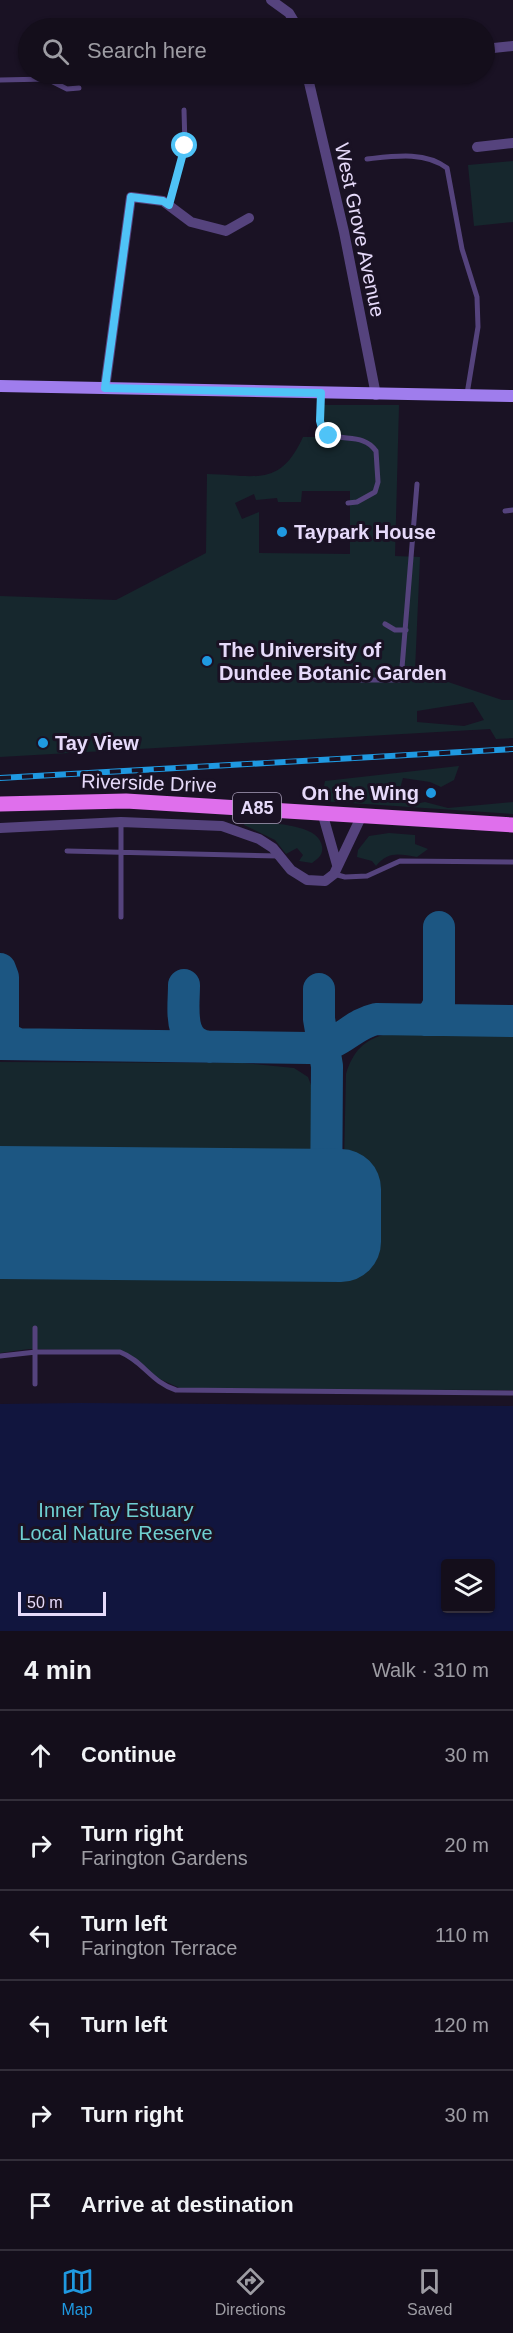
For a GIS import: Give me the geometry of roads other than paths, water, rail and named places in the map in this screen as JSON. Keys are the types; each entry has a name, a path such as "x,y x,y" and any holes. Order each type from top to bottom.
{"main road":[{"name":"Riverside Drive","path":"0,804 126,801 322,812 464,824 513,825"}],"street":[{"path":"271,0 289,13 292,18"},
{"path":"495,48 513,46"},
{"name":"West Grove Avenue","path":"310,84 344,232 376,395"},
{"path":"477,147 513,143"},
{"path":"105,388 131,197 163,201 191,222 226,231 249,218"},
{"path":"0,386 513,396"},
{"path":"322,812 335,870"},
{"path":"0,828 121,822 222,826 259,839 291,870 307,880 325,881 335,870 362,815"}],"lane":[{"path":"0,80 18,80"},
{"path":"57,84 67,89 79,88"},
{"path":"169,205 185,146 184,110"},
{"path":"367,159 398,155 426,158 439,162 447,168 462,249 477,297 478,327 467,396"},
{"path":"321,393 320,421 323,432 336,438 364,440 376,451 378,482 375,492 357,502 348,503"},
{"path":"360,680 401,680 417,484"},
{"path":"505,511 513,510"},
{"path":"385,624 395,630 406,630"},
{"path":"120,917 121,822"},
{"path":"67,851 279,856"},
{"path":"335,870 345,878 367,876 400,861 513,862"},
{"path":"35,1328 35,1384"},
{"path":"0,1356 36,1352 120,1352 132,1357 161,1386 176,1390 513,1393"}],"railway":[{"path":"0,778 513,749"}],"place":[{"name":"Taypark House","path":"282,532"},
{"name":"The University of Dundee Botanic Garden","path":"207,661"},
{"name":"Tay View","path":"43,743"},
{"name":"On the Wing","path":"431,793"}],"park label":[{"name":"Inner Tay Estuary Local Nature Reserve","path":"116,1522"}]}
